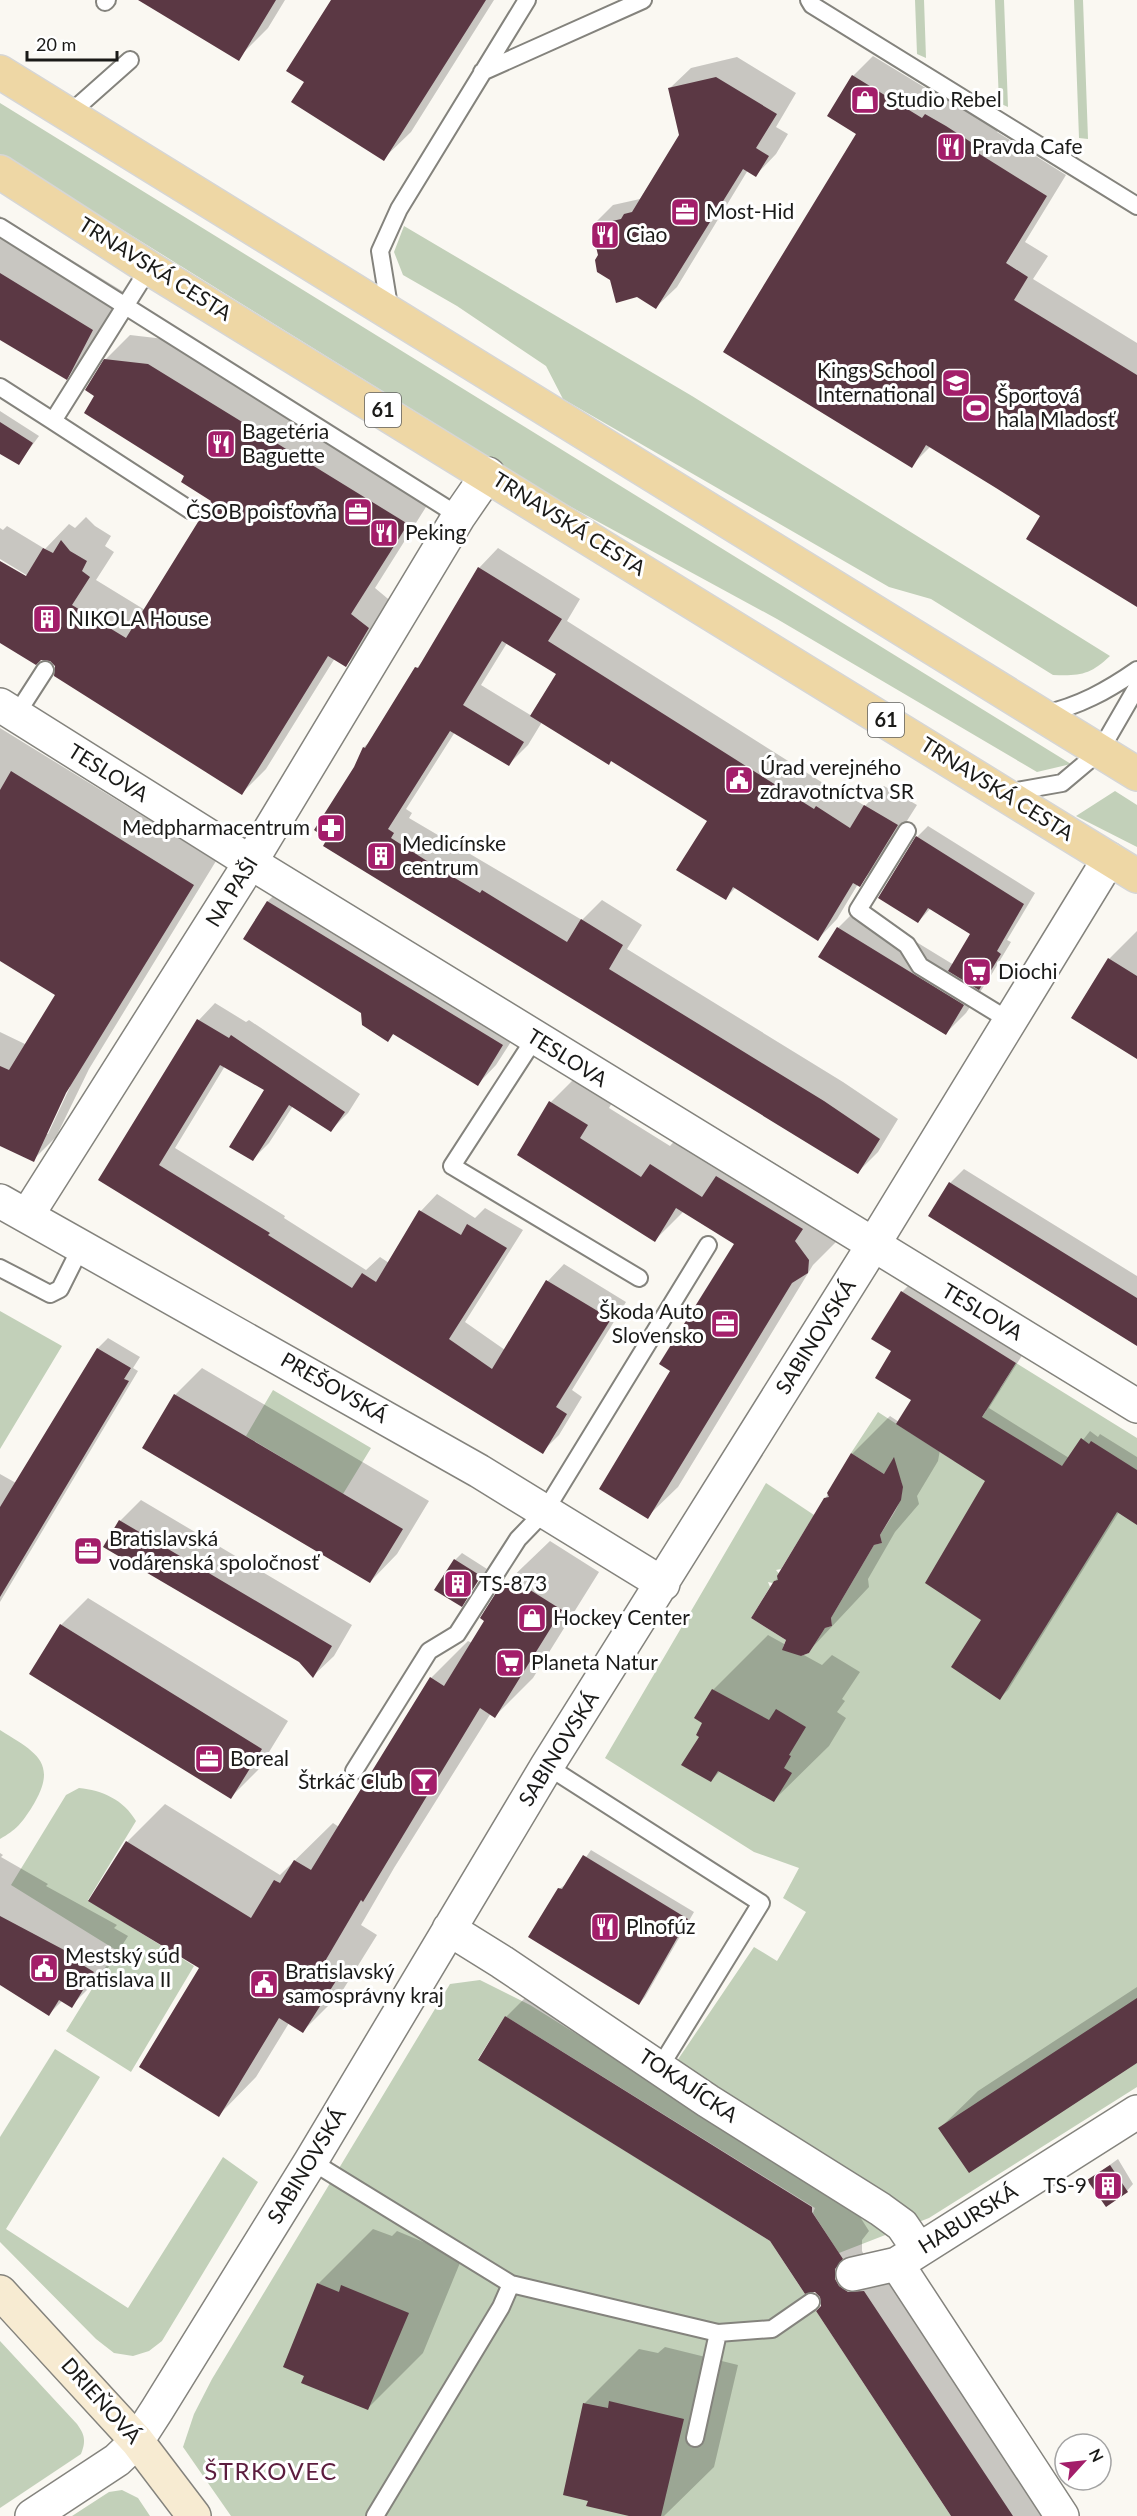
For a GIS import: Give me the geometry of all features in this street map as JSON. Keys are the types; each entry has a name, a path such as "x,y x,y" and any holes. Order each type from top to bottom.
{"main road":[{"path":"0,72 1137,774"},
{"name":"TRNAVSKÁ CESTA","path":"0,172 149,268 488,474 1137,876"}],"street":[{"name":"NA PAŠI","path":"14,1208 250,862 459,516 488,474"},
{"name":"TESLOVA","path":"8,710 872,1246 1137,1407"},
{"name":"SABINOVSKÁ","path":"32,2516 117,2460 137,2441 311,2161 547,1766 663,1584 1108,859"},
{"name":"PREŠOVSKÁ","path":"14,1208 479,1471 663,1584"},
{"name":"TOKAJÍCKA","path":"449,1929 708,2101 902,2225 908,2257 1062,2516"},
{"name":"HABURSKÁ","path":"853,2274 908,2257 1137,2112"},
{"name":"DRIEŇOVÁ","path":"0,2292 137,2441 194,2516"}],"lane":[{"path":"390,313 380,251 399,209 527,0"},
{"path":"482,72 643,0"},
{"path":"809,0 812,5 1137,206"},
{"path":"68,115 130,60"},
{"path":"0,227 459,516"},
{"path":"53,421 149,268"},
{"path":"0,387 190,510"},
{"path":"8,710 45,670"},
{"path":"1040,715 1068,709 1095,698 1137,670"},
{"path":"1005,794 1062,783 1100,751 1137,687"},
{"path":"907,831 858,910 907,945 920,966 1010,1021"},
{"path":"536,1038 452,1166 639,1278"},
{"path":"0,1268 50,1294 55,1293 60,1288 82,1245"},
{"path":"354,1771 429,1651 457,1634 518,1539 545,1511 708,1245"},
{"path":"547,1766 761,1903 660,2067"},
{"path":"311,2161 511,2284 718,2333 772,2329 811,2302"},
{"path":"375,2516 501,2307 511,2284"},
{"path":"695,2438 718,2333"}],"green space":[{"path":"915,0 924,0 926,58 917,54"},
{"path":"995,0 1004,0 1008,107 999,103"},
{"path":"1074,0 1083,0 1088,139 1079,138"},
{"path":"0,103 1071,764 1037,772 777,619 560,501 0,154"},
{"path":"404,226 692,396 1110,656 1084,673 1053,675 931,599 889,587 563,399 546,366 457,306 403,275 394,252"},
{"path":"1115,791 1137,805 1137,847 1076,816"},
{"path":"0,1311 62,1346 0,1449"},
{"path":"1016,1363 1137,1438 1137,2087 929,2218 839,2253 813,2213 815,2208 505,2016 478,2059 770,2241 951,2516 231,2516 183,2447 194,2414 212,2379 450,1984 480,1980 530,2005 660,2086 754,1947 777,1961 806,1912 783,1898 799,1868 754,1852 605,1758 766,1483 814,1515 781,1569 776,1570 782,1577 777,1584 768,1582 770,1587 751,1618 786,1640 783,1647 801,1656 809,1653 825,1628 832,1626 831,1618 874,1545 882,1543 880,1535 895,1512 902,1495 900,1479 895,1471 884,1474 851,1453 878,1412 954,1461 986,1411 953,1390 1000,1389"},
{"path":"273,1390 371,1448 343,1494 246,1436"},
{"path":"0,1730 34,1753 43,1769 44,1780 40,1792 25,1817 15,1829 0,1839"},
{"path":"79,1788 112,1797 125,1807 136,1821 88,1900 194,1966 131,2072 66,2031 116,1950 11,1885 66,1795"},
{"path":"55,2049 100,2077 6,2229 128,2308 223,2157 258,2182 162,2341 149,2351 133,2356 114,2353 96,2339 0,2242 0,2137"},
{"path":"0,2341 77,2424 83,2435 84,2445 81,2454 0,2508"},
{"path":"122,2490 138,2498 150,2516 72,2516 109,2492"}],"building":[{"path":"138,0 276,0 239,61"},
{"path":"331,0 486,0 384,161 291,102 304,82 286,71"},
{"name":"Športová hala Mladosť","path":"852,75 922,118 925,114 946,126 980,148 978,153 1047,196 1006,263 1028,277 1014,300 1137,375 1137,607 1026,539 1040,516 996,488 926,445 912,468 723,352 856,134 827,116"},
{"path":"716,77 777,114 756,148 769,156 756,177 743,169 656,309 637,297 616,303 610,280 597,272 595,260 598,255 591,226 621,219 624,214 632,212 679,135 668,88"},
{"path":"0,273 93,330 67,380 0,340"},
{"path":"104,359 148,364 408,524 351,614 369,628 346,667 328,656 242,795 54,676 55,666 50,661 41,660 36,665 0,643 0,561 26,576 43,548 53,553 61,540 70,551 87,561 82,571 90,577 72,605 126,638 211,501 181,482 184,476 84,413 94,396 85,390"},
{"path":"0,422 33,443 19,465 0,454"},
{"path":"478,567 562,619 548,641 814,809 816,806 850,828 864,805 898,825 860,887 853,883 818,941 733,887 726,900 676,870 707,821 611,761 609,765 530,716 556,674 502,641 463,705 524,742 509,766 450,731 388,829 394,833 391,838 438,868 480,893 482,890 567,942 581,919 623,945 609,969 824,1101 880,1139 858,1174 323,846 327,839 314,830 354,767 363,747 365,748 415,667 418,668"},
{"path":"11,771 194,885 66,1093 34,1162 0,1146 0,1066 9,1070 55,995 0,961 0,790"},
{"path":"916,836 1024,904 997,951 1001,954 979,990 948,971 970,934 928,908 918,923 878,898"},
{"path":"267,901 503,1045 478,1086 393,1034 388,1042 362,1025 361,1013 243,939"},
{"path":"837,927 964,1005 946,1035 818,957"},
{"path":"1108,958 1137,976 1137,1059 1071,1018"},
{"path":"197,1019 229,1038 231,1035 345,1112 331,1132 289,1105 253,1161 229,1147 264,1090 220,1065 159,1165 270,1233 268,1235 352,1288 362,1273 376,1282 419,1210 461,1235 467,1224 507,1248 449,1339 492,1369 546,1280 611,1319 556,1407 567,1414 543,1454 98,1180"},
{"path":"549,1101 588,1125 580,1138 641,1177 650,1164 702,1197 716,1176 803,1229 795,1241 809,1260 808,1273 792,1283 648,1519 599,1489 670,1371 659,1364 734,1244 676,1208 655,1242 517,1155"},
{"path":"949,1182 1137,1298 1137,1346 928,1216"},
{"path":"901,1291 1016,1363 982,1417 1062,1466 1081,1438 1089,1444 1091,1441 1137,1470 1137,1525 1117,1512 1000,1700 951,1667 981,1620 925,1583 985,1481 896,1424 911,1400 875,1378 891,1351 871,1339"},
{"path":"97,1348 131,1368 124,1379 129,1381 0,1597 0,1507"},
{"path":"174,1394 403,1529 370,1583 142,1448"},
{"path":"851,1453 884,1474 894,1457 903,1487 901,1500 880,1535 882,1543 874,1545 831,1618 832,1626 825,1628 809,1653 801,1656 782,1650 786,1640 751,1618 774,1581 778,1580 777,1576 824,1498 829,1497 827,1493"},
{"path":"119,1520 332,1646 313,1678 299,1662 103,1547"},
{"name":"TS-873","path":"454,1559 481,1576 462,1607 434,1590"},
{"path":"511,1578 562,1610 495,1718 480,1708 363,1902 361,1900 324,1963 341,1973 303,2033 279,2018 219,2117 139,2067 199,1968 88,1901 126,1841 251,1918 274,1880 280,1883 294,1860 311,1870 430,1677 444,1686 484,1621 480,1618 499,1588 503,1590"},
{"path":"60,1624 262,1749 231,1799 29,1674"},
{"path":"712,1689 769,1720 776,1709 806,1727 784,1768 792,1773 774,1802 718,1771 711,1782 681,1765 699,1737 696,1735 702,1723 694,1718"},
{"path":"583,1855 688,1919 639,2005 528,1937 558,1888 562,1889"},
{"name":"Mestský súd Bratislava II","path":"0,1916 83,1960 81,1964 94,1972 72,2008 59,2000 49,2016 0,1985"},
{"path":"1137,1998 1137,2063 969,2173 938,2128"},
{"path":"505,2016 812,2207 812,2212 843,2259 835,2269 835,2279 839,2286 848,2292 864,2291 1013,2516 951,2516 816,2311 821,2306 820,2297 815,2292 805,2294 770,2241 478,2060"},
{"name":"TS-9","path":"1110,2165 1128,2192 1106,2207 1087,2180"},
{"path":"317,2283 339,2292 341,2285 409,2313 368,2410 301,2383 304,2376 283,2367"},
{"path":"609,2401 684,2419 661,2516 629,2516 586,2506 588,2501 563,2495 583,2403 608,2408"}],"place":[{"name":"Studio Rebel","path":"865,100"},
{"name":"Pravda Cafe","path":"951,147"},
{"name":"Most-Hid","path":"685,212"},
{"name":"Ciao","path":"605,235"},
{"name":"Kings School International","path":"956,383"},
{"name":"Športová hala Mladosť","path":"976,408"},
{"name":"Bagetéria Baguette","path":"221,444"},
{"name":"ČSOB poisťovňa","path":"358,512"},
{"name":"Peking","path":"384,533"},
{"name":"NIKOLA House","path":"47,619"},
{"name":"Úrad verejného zdravotníctva SR","path":"739,780"},
{"name":"Medpharmacentrum","path":"331,828"},
{"name":"Medicínske centrum","path":"381,856"},
{"name":"Diochi","path":"977,972"},
{"name":"Škoda Auto Slovensko","path":"725,1324"},
{"name":"Bratislavská vodárenská spoločnosť","path":"88,1551"},
{"name":"TS-873","path":"458,1584"},
{"name":"Hockey Center","path":"532,1618"},
{"name":"Planeta Natur","path":"510,1663"},
{"name":"Boreal","path":"209,1759"},
{"name":"Štrkáč Club","path":"424,1782"},
{"name":"Plnofúz","path":"605,1927"},
{"name":"Mestský súd Bratislava II","path":"44,1968"},
{"name":"Bratislavský samosprávny kraj","path":"264,1984"},
{"name":"TS-9","path":"1108,2186"}],"district":[{"name":"ŠTRKOVEC","path":"271,2472"}]}
